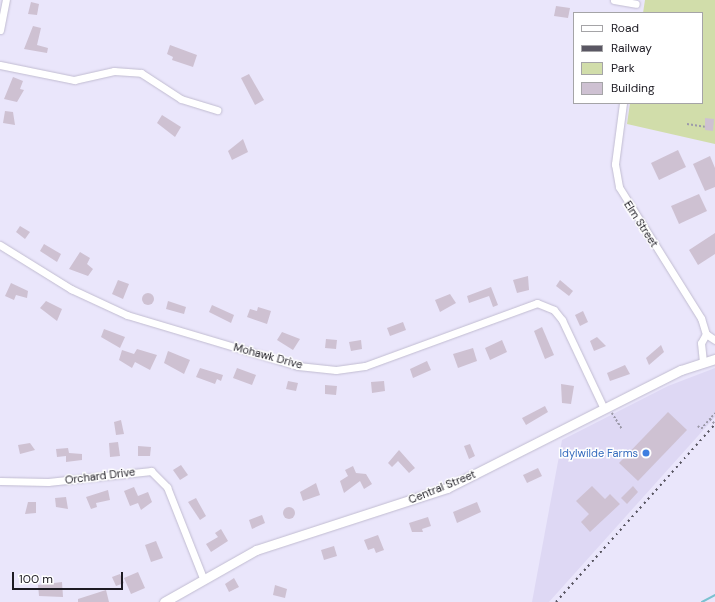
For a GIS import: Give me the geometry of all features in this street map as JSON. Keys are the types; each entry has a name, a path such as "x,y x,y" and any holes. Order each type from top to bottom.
{"street":[{"path":"0,30 6,0"},
{"path":"614,0 636,2 635,12"},
{"path":"0,65 74,80 114,71 141,73 181,99 216,110"},
{"name":"Elm Street","path":"622,104 615,164 619,188 701,318 706,334"},
{"name":"Mohawk Drive","path":"0,244 71,289 126,315 298,366 336,370 365,366 538,303 554,310 562,320 608,410"},
{"path":"703,361 701,343 706,334 715,340"},
{"name":"Central Street","path":"164,602 203,578 256,550 460,482 608,410 703,361 715,359"},
{"name":"Orchard Drive","path":"0,481 48,482 151,472 167,487 203,578"}],"path":[{"path":"687,124 705,127"},
{"path":"608,410 622,429"},
{"path":"698,426 701,429 715,413"},
{"path":"710,419 715,424"}],"shaded area":[{"path":"715,368 715,417 549,602 532,602 562,440 668,386"}],"green space":[{"path":"645,0 715,0 715,144 627,124 630,104 703,104 703,12 643,12"}],"building":[{"path":"31,2 39,4 37,15 28,14"},
{"path":"556,6 570,8 568,18 554,16"},
{"path":"33,26 41,28 37,45 48,48 47,53 24,49"},
{"path":"170,45 197,55 193,67 172,60 173,57 167,54"},
{"path":"249,74 264,100 255,105 241,78"},
{"path":"13,77 23,81 20,89 24,90 17,102 4,99"},
{"path":"5,111 13,112 15,125 3,123"},
{"path":"162,115 181,127 175,137 157,123"},
{"path":"705,118 714,119 713,131 705,130"},
{"path":"243,139 248,152 232,160 228,151"},
{"path":"678,150 686,167 659,180 651,163"},
{"path":"710,156 715,168 715,187 705,191 693,164"},
{"path":"699,194 707,211 679,224 671,206"},
{"path":"20,226 30,232 25,239 16,232"},
{"path":"715,233 715,254 698,265 689,250"},
{"path":"44,244 61,254 57,262 40,251"},
{"path":"80,252 90,258 87,264 93,269 88,276 69,269"},
{"path":"528,276 529,290 517,293 513,280"},
{"path":"118,280 129,284 123,299 112,294"},
{"path":"560,280 573,291 569,296 556,286"},
{"path":"11,283 28,291 27,298 16,295 14,300 5,296"},
{"path":"491,287 498,305 493,307 489,296 469,303 467,296"},
{"path":"146,293 150,293 154,299 150,305 146,305 142,301 142,297"},
{"path":"450,294 456,303 440,312 435,300"},
{"path":"46,301 62,309 57,321 40,308"},
{"path":"168,301 186,307 184,314 166,309"},
{"path":"212,305 234,315 231,323 209,312"},
{"path":"258,307 271,311 267,324 247,317 250,309 257,311"},
{"path":"583,311 588,322 580,326 575,315"},
{"path":"403,322 406,330 390,336 387,328"},
{"path":"542,327 554,355 545,359 534,331"},
{"path":"104,329 125,337 120,348 101,337"},
{"path":"282,332 300,339 293,350 277,340"},
{"path":"597,337 606,346 594,351 590,341"},
{"path":"326,339 337,340 336,349 325,348"},
{"path":"361,340 362,349 351,351 349,342"},
{"path":"502,340 507,352 490,360 485,348"},
{"path":"661,345 664,352 649,365 646,358"},
{"path":"473,348 477,361 458,368 453,354"},
{"path":"137,349 157,355 150,370 135,362 132,368 119,360 122,350 134,354"},
{"path":"168,351 190,360 184,374 164,363"},
{"path":"427,361 431,370 413,378 410,369"},
{"path":"625,365 630,374 610,381 607,373"},
{"path":"200,368 223,375 221,381 217,379 215,384 196,377"},
{"path":"237,368 256,375 252,385 233,378"},
{"path":"288,381 298,383 296,391 286,389"},
{"path":"384,381 385,391 372,393 371,382"},
{"path":"561,384 574,386 571,404 562,403"},
{"path":"325,385 337,386 336,395 325,394"},
{"path":"545,406 548,412 526,425 522,418"},
{"name":"Idylwilde Farms","path":"668,412 687,430 638,481 619,463"},
{"path":"121,420 124,434 116,435 114,422"},
{"path":"118,442 120,456 110,457 109,443"},
{"path":"30,443 35,450 20,454 18,445"},
{"path":"470,444 475,456 469,459 464,446"},
{"path":"138,446 151,447 150,456 138,456"},
{"path":"68,448 69,453 82,454 82,460 66,462 66,456 57,457 56,449"},
{"path":"399,450 415,468 409,473 398,461 392,467 388,463"},
{"path":"181,465 188,475 180,480 173,470"},
{"path":"353,466 356,473 366,474 372,484 364,489 360,481 344,493 340,481 348,476 345,470"},
{"path":"538,468 542,476 527,483 523,475"},
{"path":"316,483 320,495 303,501 300,492"},
{"path":"592,486 605,499 610,494 620,504 590,532 581,522 589,514 576,501"},
{"path":"633,486 638,492 627,504 621,498"},
{"path":"134,487 138,496 148,492 152,502 141,510 138,503 130,506 124,491"},
{"path":"108,490 110,500 96,503 97,507 91,509 86,497"},
{"path":"66,497 68,509 56,507 55,498"},
{"path":"196,498 206,516 200,520 188,502"},
{"path":"28,502 36,502 36,513 25,514"},
{"path":"477,502 481,512 457,523 453,512"},
{"path":"287,507 291,507 295,513 291,519 287,519 283,515 283,511"},
{"path":"262,515 265,523 252,529 249,520"},
{"path":"428,517 431,526 422,529 423,532 412,532 409,523"},
{"path":"221,529 228,541 211,552 206,544 218,537 215,533"},
{"path":"378,535 384,550 376,553 374,548 368,550 364,540"},
{"path":"156,541 163,558 151,562 145,545"},
{"path":"334,546 337,556 324,560 321,550"},
{"path":"138,572 145,588 131,594 124,578"},
{"path":"120,574 124,583 116,586 112,577"},
{"path":"234,578 239,587 229,592 225,584"},
{"path":"62,582 63,597 39,596 38,585"},
{"path":"275,585 287,589 285,598 273,595"},
{"path":"106,590 109,602 78,602 78,599"}],"waterway":[{"path":"702,602 715,595"}],"railway":[{"path":"556,602 715,424"}],"place":[{"name":"Idylwilde Farms","path":"646,453"}]}
